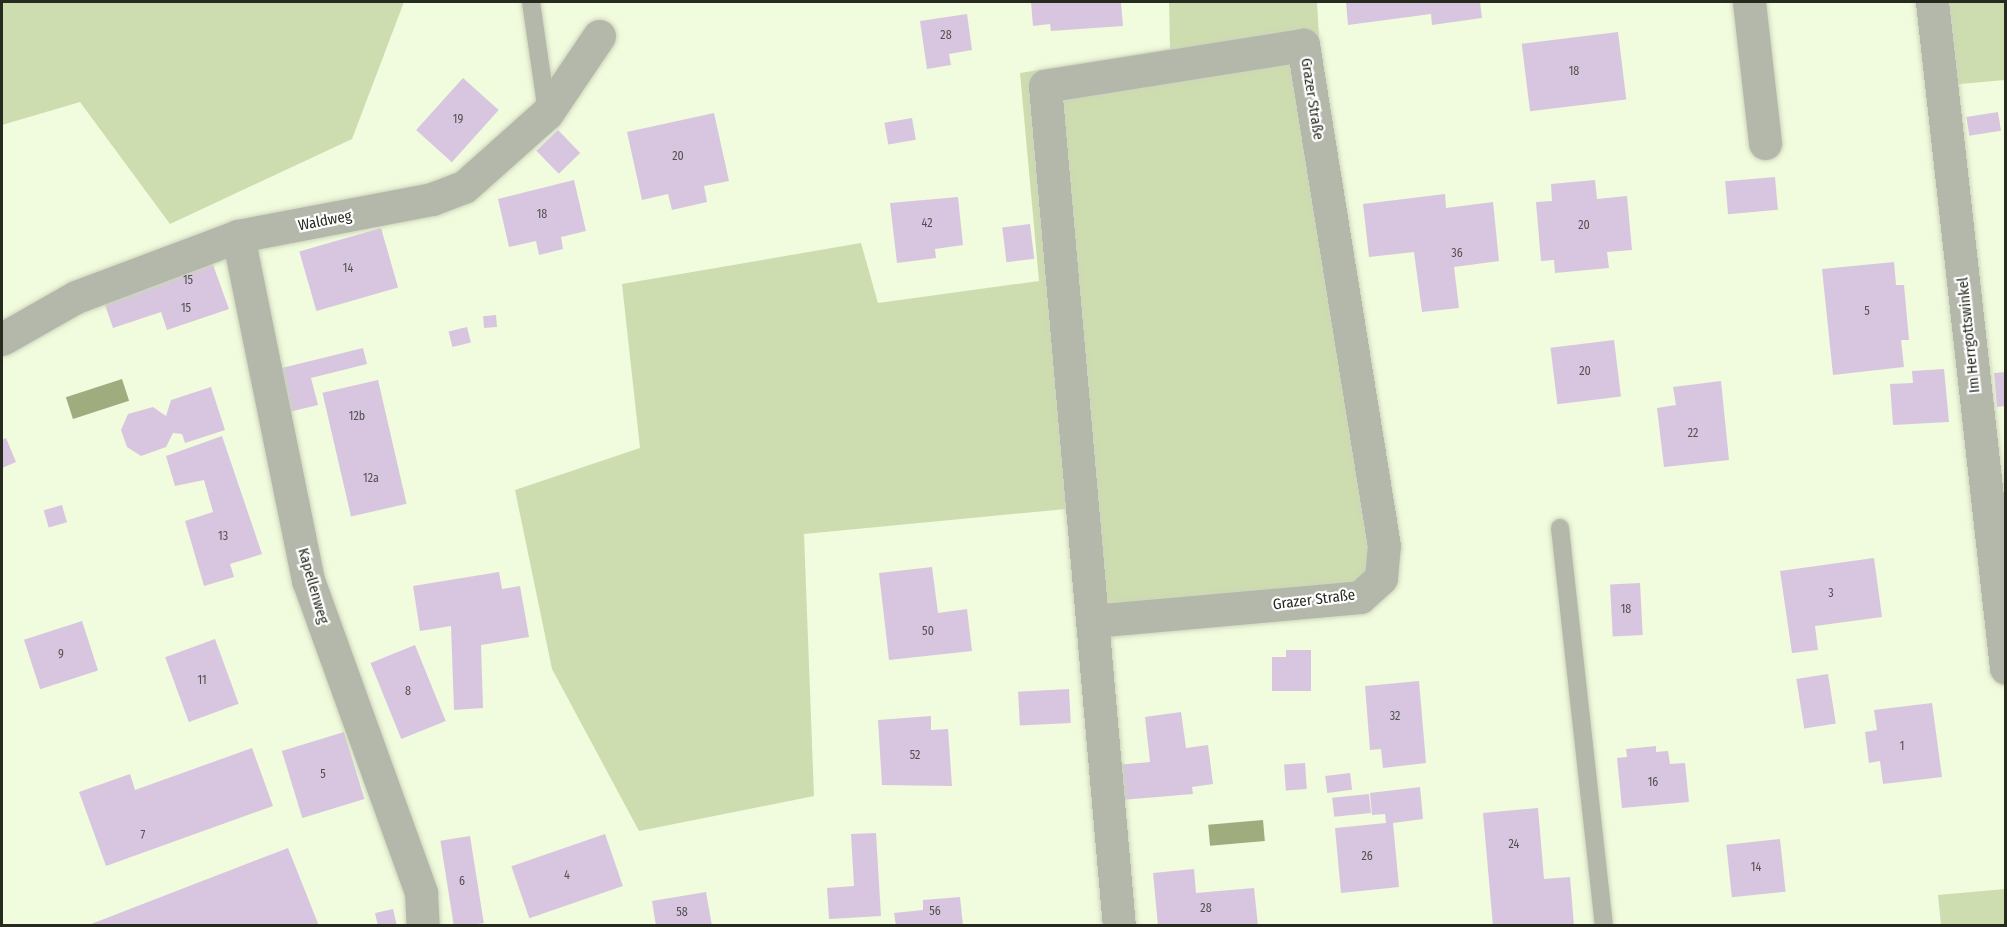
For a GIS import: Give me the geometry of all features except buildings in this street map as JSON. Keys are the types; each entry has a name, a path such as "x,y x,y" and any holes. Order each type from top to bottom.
{"street":[{"path":"1749,2 1765,143"},
{"name":"Im Herrgottswinkel","path":"1932,2 2006,668"},
{"name":"Waldweg","path":"2,339 76,297 238,236 432,200 464,187 547,113 599,36"},
{"name":"Grazer Straße","path":"1092,621 1360,597 1381,578 1384,546 1303,45 1045,86 1092,621 1119,926"},
{"name":"Kapellenweg","path":"238,236 309,580 422,893 423,926"}],"lane":[{"path":"531,2 547,113"},
{"path":"1560,528 1604,926"}],"shaded area":[{"path":"2,2 404,2 352,139 170,224 80,102 2,125"},
{"path":"1169,2 1317,2 1329,211 1368,486 1371,574 1353,588 1099,612 1087,507 804,534 814,796 639,831 552,669 515,490 640,448 622,284 861,243 878,303 1039,281 1020,73 1170,49"},
{"path":"1937,2 2005,2 2005,80 1949,85"},
{"path":"122,379 129,401 73,419 66,397"},
{"path":"1263,820 1265,841 1210,846 1208,825"},
{"path":"2005,889 2005,925 1941,925 1938,895"}]}
